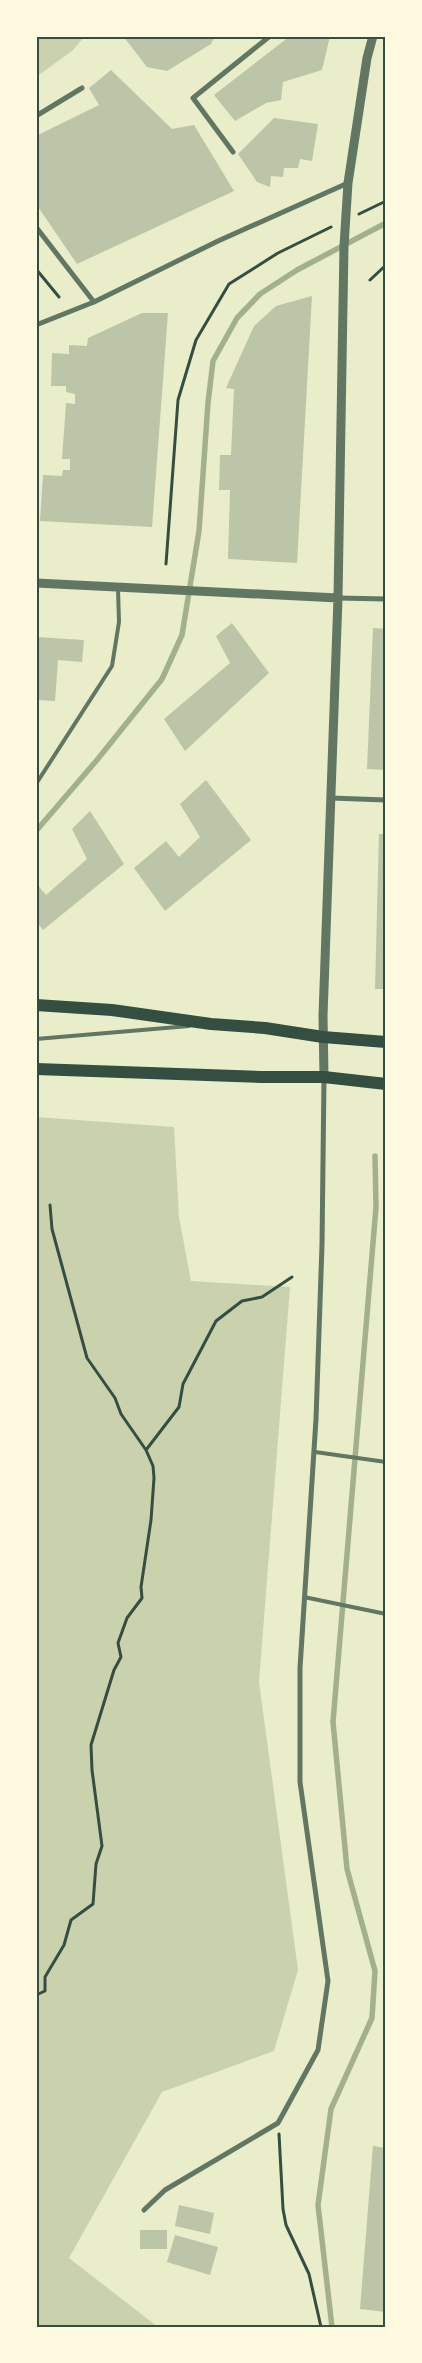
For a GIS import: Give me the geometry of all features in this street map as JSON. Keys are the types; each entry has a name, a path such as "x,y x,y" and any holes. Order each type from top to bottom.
{"main road":[{"path":"36,1005 112,1010 211,1024 265,1028 323,1037 386,1042"},
{"path":"36,1069 261,1077 324,1077 386,1084"}],"street":[{"path":"233,152 193,98 270,36"},
{"path":"144,2210 165,2190 278,2123 318,2050 328,1980 300,1782 300,1668 314,1452 322,1245 323,1037 338,598 342,278 348,214 348,182 367,58 373,36"},
{"path":"36,116 82,88"},
{"path":"36,325 94,302 218,241 348,182"},
{"path":"36,227 94,302"},
{"path":"36,583 386,599"},
{"path":"331,798 386,800"}],"lane":[{"path":"36,784 112,666 119,622 118,586"},
{"path":"36,1039 211,1024"},
{"path":"314,1452 386,1462"},
{"path":"304,1597 386,1614"}],"path":[{"path":"348,214 386,201"},
{"path":"166,564 178,400 196,340 229,284 278,253 332,227"},
{"path":"370,280 386,265"},
{"path":"36,269 59,297"},
{"path":"36,1995 45,1992 45,1977 64,1945 71,1920 93,1904 96,1864 102,1846 92,1770 91,1745 114,1670 120,1657 118,1643 127,1618 142,1598 141,1587 151,1520 154,1478 153,1466 146,1450 131,1431 121,1414 115,1398 88,1358 52,1229 50,1205"},
{"path":"146,1450 179,1407 183,1384 216,1321 242,1302 262,1297 292,1277"},
{"path":"278,2123 281,2148 283,2209 286,2225 309,2274 321,2327"}],"green space":[{"path":"36,36 85,36 72,51 36,77"},
{"path":"36,1117 174,1127 179,1217 191,1281 290,1287 259,1682 298,1970 274,2051 162,2092 69,2258 158,2327 36,2327"}],"building":[{"path":"123,36 215,36 211,44 167,71 147,67"},
{"path":"290,36 330,36 322,70 283,82 281,100 266,103 235,121 214,95"},
{"path":"111,70 172,129 194,125 234,191 77,264 36,204 36,136 99,105 89,88"},
{"path":"274,118 318,124 312,161 300,159 298,168 284,168 283,177 271,176 270,187 257,182 238,154"},
{"path":"312,296 297,563 228,559 230,490 219,490 220,455 231,455 234,389 226,388 254,326 276,306"},
{"path":"142,313 168,313 152,527 40,521 43,475 62,476 63,470 70,470 70,459 62,459 66,403 75,404 75,394 66,392 66,386 51,386 52,353 69,354 69,345 87,346 88,338"},
{"path":"232,623 269,673 185,751 164,719 230,663 216,636"},
{"path":"373,628 386,629 386,770 367,769"},
{"path":"36,637 84,640 82,662 58,660 55,701 36,700"},
{"path":"206,780 251,840 165,911 134,868 166,841 179,857 200,837 180,804"},
{"path":"90,811 124,864 43,930 36,921 36,883 46,895 87,859 72,829"},
{"path":"379,834 386,834 386,989 375,989"},
{"path":"373,2146 386,2148 386,2312 360,2309"},
{"path":"179,2205 214,2213 210,2234 175,2226"},
{"path":"140,2230 167,2230 167,2249 140,2249"},
{"path":"175,2235 218,2247 210,2275 167,2262"}],"waterway":[{"path":"36,831 97,760 162,679 182,635 199,531 208,403 213,361 237,318 260,294 297,270 386,223"},
{"path":"332,2327 318,2205 331,2109 372,2018 375,1971 347,1869 333,1722 376,1207 375,1156"}]}
